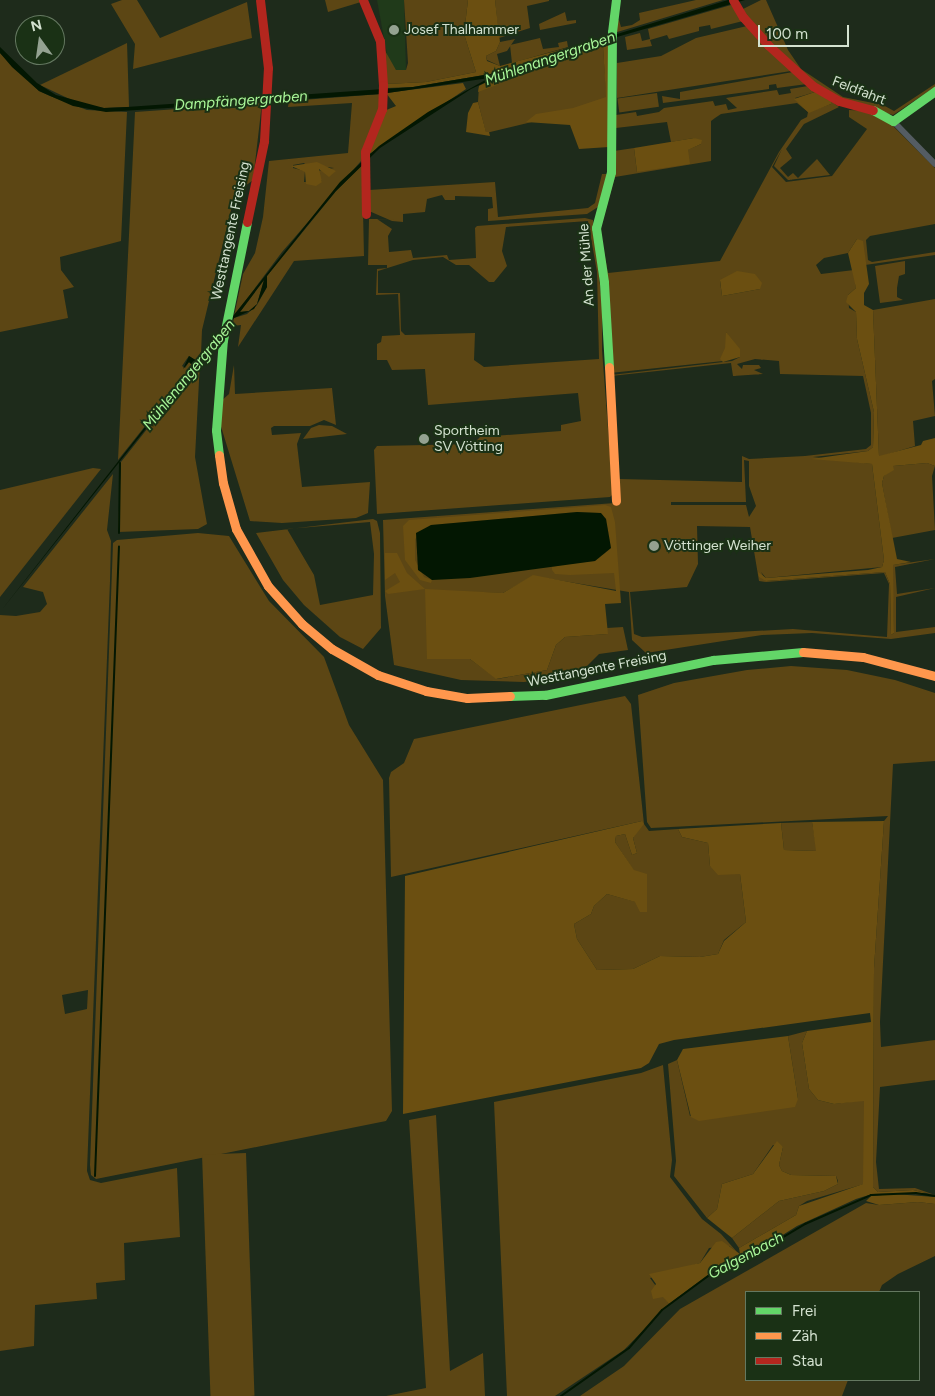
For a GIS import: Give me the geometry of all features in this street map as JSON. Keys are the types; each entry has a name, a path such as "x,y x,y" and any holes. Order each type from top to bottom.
{"main road":[{"name":"Westtangente Freising","path":"260,0 266,38 269,89 267,109 257,181 223,340 217,393 216,430 222,483 236,529 256,568 280,601 318,638 350,660 394,682 447,696 525,697 589,687 713,660 788,652 863,657 935,676"},
{"path":"363,0 380,41 383,85 383,101 365,152 366,214"},
{"name":"An der Mühle","path":"616,0 612,36 611,172 596,228 604,282 616,501"},
{"name":"Feldfahrt","path":"735,3 763,41 813,86 839,101 873,110 893,121 935,92"}],"street":[{"name":"Feldfahrt","path":"893,121 935,164"}],"shaded area":[{"path":"122,0 137,0 160,38 247,2 252,38 133,69 135,44 111,4"},
{"path":"325,0 361,0 361,2 328,12"},
{"name":"Josef Thalhammer","path":"377,0 404,0 406,70 396,70 388,60"},
{"path":"404,0 468,0 464,34 476,72 426,82 386,84 383,47 396,70 406,70 408,63"},
{"path":"468,0 495,0 500,42 496,51 486,56 487,61 500,66 608,37 502,72 413,87 387,88 386,84 426,82 476,72 464,34"},
{"path":"495,0 549,1 527,6 530,28 499,38"},
{"path":"696,0 723,0 614,33 614,21 619,20 621,27 632,25 640,20 639,13"},
{"path":"761,0 766,0 788,50 801,69 843,97 883,105 894,111 935,84 935,87 893,115 848,102 811,81 749,21 743,9"},
{"path":"731,5 743,21 711,29 710,25 699,27 699,31 669,39 667,35 650,40 652,46 627,50 625,37 640,33 642,41 650,39 648,29"},
{"path":"565,12 567,21 576,20 576,23 540,30 539,24"},
{"path":"747,26 791,71 617,98 617,63 661,56 696,38"},
{"path":"540,38 543,49 559,47 558,43 567,41 568,47 512,63 510,45"},
{"path":"515,39 507,51 497,54 500,66 487,60 486,56 496,51 500,42"},
{"path":"609,40 609,147 579,149 570,125 526,122 536,114 573,108 606,97 603,46 503,78 497,85 478,92 479,86 501,75"},
{"path":"127,43 129,107 104,108 80,104 40,85"},
{"path":"603,46 607,104 486,133 478,102 479,86 501,75"},
{"path":"0,53 39,91 87,110 127,112 121,241 60,257 61,270 74,287 63,290 68,318 0,332"},
{"path":"793,72 807,84 777,88 776,84 769,85 769,89 663,103 662,96 680,99 680,92"},
{"path":"463,83 466,89 368,155 384,111 396,106 386,93"},
{"path":"808,86 815,92 795,98 809,112 831,104 831,101 839,107 804,124 786,149 792,158 780,168 788,177 793,173 798,178 817,159 830,175 788,180 774,166 782,149 772,167 786,182 832,176 867,129 849,117 849,110 870,111 888,121 935,168 935,224 870,236 866,240 868,260 872,262 935,252 935,255 865,265 862,244 857,239 848,253 824,258 816,265 821,274 854,270 856,288 848,295 849,308 856,312 857,339 874,412 873,447 868,451 813,457 872,464 884,560 882,567 766,578 761,572 766,581 885,572 890,584 891,635 894,633 892,565 935,559 895,567 897,594 935,588 896,597 896,632 935,627 935,633 891,639 812,633 762,635 646,653 632,640 629,592 533,576 503,593 451,592 470,659 497,679 547,670 556,645 565,637 607,634 607,628 623,627 628,650 599,654 580,673 524,682 461,680 394,665 385,596 383,520 615,503 611,377 619,479 742,482 742,456 749,459 805,456 866,449 871,445 871,413 863,376 780,374 779,361 755,359 737,364 742,369 743,365 759,365 761,368 754,370 763,374 733,376 731,363 611,376 732,361 740,357 726,332 727,358 723,361 610,373 599,230 614,151 634,148 637,172 701,144 694,138 671,142 667,122 616,128 616,115 636,112 637,116 659,112 664,108 713,101 715,106 726,104 728,110 737,108 726,98 777,90 779,95 791,93 790,89","holes":["797,103 808,112 807,117 801,120 779,152 720,261 608,273 600,230 615,177 711,161 711,121 721,114","720,281 760,289 722,296","744,460 749,461 749,486 756,506 749,517 746,505 671,505 671,502 746,502","697,526 750,527 759,581 884,573 889,584 887,637 793,629 642,637 634,634 630,592 687,587 698,564"]},
{"path":"815,92 831,101 831,104 809,113 794,99"},
{"path":"657,93 659,107 619,112 617,99"},
{"path":"381,94 381,103 361,161 282,252 234,316 243,274 255,253 263,217 269,161 348,153 352,103 288,107 289,101","holes":["305,164 334,168 317,171 322,182 304,182 305,171 293,168 293,165"]},
{"path":"478,102 486,132 489,132 490,136 466,132 468,113 473,103"},
{"path":"262,103 253,180 244,187 232,206 202,330 201,354 197,361 189,356 182,366 185,368 189,362 193,366 118,460 135,112"},
{"path":"694,138 702,140 701,144 688,150 690,164 637,172 634,148"},
{"path":"317,162 336,171 329,177 319,169 322,182 316,186 306,184 305,172 291,166"},
{"path":"362,165 364,256 294,261 238,347 241,325 232,326 234,318 247,314 257,305 267,287 267,276 336,191"},
{"path":"602,174 609,174 598,207 587,214 488,221 488,209 493,208 492,197 455,196 455,200 445,200 442,195 427,199 425,212 403,214 403,222 392,221 369,211 369,190 495,182 498,217 588,208 595,203"},
{"path":"585,218 593,220 602,304 602,350 613,494 610,497 377,514 374,450 377,446 473,444 480,437 561,431 561,425 581,421 578,393 428,405 425,369 392,370 387,360 377,360 377,344 381,342 382,336 400,335 398,294 376,295 377,269 387,268 387,265 368,265 369,219 377,219 392,229 388,236 389,252 411,250 413,258 447,255 449,260 476,258 475,228 477,226","holes":["588,221 597,272 599,359 484,367 474,360 475,333 405,335 401,331 400,293 378,293 378,271 413,260 443,257 456,265 469,265 489,282 494,282 507,266 502,251 506,227"]},
{"path":"857,239 863,241 869,284 864,293 864,305 873,310 879,456 921,445 923,441 935,438 935,466 927,463 893,466 894,470 884,476 882,483 897,559 911,562 893,565 894,633 891,635 890,584 885,572 766,581 759,577 758,572 766,578 868,570 882,567 884,560 872,464 811,459 868,451 873,447 874,412 857,339 856,312 846,302 848,295 856,288 848,253"},
{"path":"905,261 905,274 899,276 897,288 897,297 903,300 880,303 875,266"},
{"path":"737,271 755,274 762,283 760,289 722,296 720,280"},
{"path":"264,280 257,304 249,311 240,312"},
{"path":"935,299 935,379 932,381 935,416 913,421 915,446 879,457 873,310"},
{"path":"726,332 740,349 740,357 723,362 720,359 725,348"},
{"path":"200,362 195,457 207,524 198,529 118,532 121,462"},
{"path":"234,365 235,394 332,388 336,425 324,420 310,426 274,426 271,428 272,435 301,433 297,444 302,487 370,482 368,513 356,518 282,523 250,521 219,420 220,402 229,394"},
{"path":"319,425 332,426 347,434 303,439 311,428"},
{"path":"927,463 935,466 932,476 935,530 892,538 882,483 884,476 893,466"},
{"path":"93,468 101,469 0,597 0,490"},
{"path":"113,474 107,530 111,541 110,581 87,1171 90,1180 101,1183 177,1168 180,1237 124,1243 125,1280 96,1283 97,1299 35,1305 34,1346 0,1351 0,615 16,616 40,612 47,604 43,592 23,587","holes":["88,990 87,1009 65,1014 62,995"]},
{"path":"605,505 611,507 615,522 621,603 605,604 608,634 565,637 556,645 547,670 496,679 470,659 427,659 425,589 503,593 533,575 616,591 614,573 570,575 555,574 552,570 552,567 566,564 595,561 611,548 606,519 600,513 577,512 431,525 415,539 415,560 424,577 432,580 431,583 420,580 405,560 403,526 409,520"},
{"path":"373,519 377,521 380,533 381,628 363,649 340,637 304,605 283,580 256,533 287,529 314,575 320,605 373,595 374,554 370,522 295,528"},
{"path":"198,533 229,536 269,601 324,657 349,725 383,780 392,1111 386,1121 96,1179 91,1175 90,1165 113,543 117,540"},
{"path":"385,553 397,553 407,573 425,589 388,594 385,591 400,582 395,573 385,580"},
{"path":"791,666 847,670 895,680 935,693 935,761 893,764 880,1022 881,1047 935,1040 935,1080 880,1087 876,1162 879,1189 915,1188 935,1195 913,1190 878,1192 873,1187 874,968 884,821 888,816 651,828 647,822 638,695 674,683 747,670"},
{"path":"625,696 631,704 644,824 649,831 678,829 682,837 708,843 710,866 740,874 746,922 724,940 718,954 700,957 660,956 633,969 597,970 577,939 574,924 591,914 594,906 607,894 636,902 634,871 615,842 616,836 625,834 632,855 637,853 633,838 642,821 391,877 389,778 391,772 404,763 414,739"},
{"path":"642,821 644,824 633,838 637,853 632,855 625,834 616,836 615,842 634,870 647,874 647,912 640,912 635,902 607,894 594,906 591,914 574,924 577,939 597,970 633,969 660,956 700,957 718,954 724,941 746,922 740,874 718,875 710,866 708,843 682,837 678,829 781,823 784,850 816,851 812,822 884,821 874,968 873,1187 878,1192 913,1190 926,1193 872,1194 856,1199 797,1226 749,1256 720,1266 669,1304 663,1297 653,1299 651,1291 656,1284 649,1274 700,1263 716,1242 722,1241 740,1254 739,1248 796,1215 799,1206 863,1184 864,1101 834,1104 818,1100 809,1089 802,1043 807,1031 871,1022 870,1013 674,1040 659,1044 649,1063 641,1068 403,1114 405,876"},
{"path":"812,822 817,851 784,850 781,823"},
{"path":"807,1031 802,1043 809,1089 818,1100 834,1104 864,1100 864,1184 807,1201 799,1206 796,1215 739,1248 732,1238 779,1201 824,1191 838,1184 838,1181 836,1176 791,1175 782,1171 779,1165 783,1147 773,1145 753,1174 722,1184 717,1209 707,1218 674,1176 676,1161 668,1064 677,1060 690,1116 798,1099 788,1036"},
{"path":"788,1036 798,1099 795,1107 699,1121 691,1117 677,1060 683,1049"},
{"path":"663,1065 672,1160 670,1177 702,1219 721,1234 737,1252 729,1246 709,1248 700,1263 650,1278 669,1304 624,1350 555,1396 507,1396 494,1102 641,1073"},
{"path":"436,1115 450,1371 483,1353 485,1396 386,1396 426,1388 409,1120"},
{"path":"777,1141 783,1147 779,1165 782,1171 791,1175 836,1176 838,1184 824,1191 779,1201 732,1238 707,1218 717,1209 722,1184 753,1174"},
{"path":"246,1153 254,1396 210,1396 202,1155"},
{"path":"894,1194 935,1197 935,1204 918,1202 879,1205 866,1201 871,1196"},
{"path":"918,1202 935,1204 935,1256 898,1274 882,1285 879,1291 745,1291 745,1381 848,1381 842,1396 580,1396 624,1366 680,1309 866,1203 879,1205"}],"water":[{"name":"Dampfängergraben","path":"728,0 745,0 565,52 501,75 471,89 380,148 336,191 307,226 267,276 267,287 257,304 254,309 234,318 0,612 193,366 189,362 183,369 189,356 197,361 340,182 379,146 428,112 489,78 381,94 106,112 73,106 39,91 12,67 0,53 0,47 15,62 15,65 18,65 37,83 56,95 104,108 413,87 502,72 565,50","holes":["264,280 257,304 249,311 240,312"]},
{"path":"577,512 601,513 606,519 611,548 595,561 470,578 432,580 418,570 416,533 431,525"}],"waterway":[{"path":"119,533 120,463"},
{"path":"95,1176 119,546"},
{"name":"Galgenbach","path":"561,1396 629,1348 662,1310 719,1268 747,1259 805,1224 871,1195 916,1193 935,1196"}],"traffic: fast":[{"path":"609,367 604,282 596,228 611,172 612,32 616,0"},
{"path":"873,110 893,121 935,91"},
{"path":"219,455 216,430 223,340 247,222"},
{"path":"510,696 545,695 713,660 803,652"}],"traffic: slow":[{"path":"609,367 616,501"},
{"path":"219,455 223,483 236,529 268,586 302,624 332,649 378,675 426,691 467,698 510,696"},
{"path":"803,652 863,657 935,676"}],"traffic: jam":[{"path":"247,222 264,141 268,68 260,0"},
{"path":"363,0 380,41 383,85 382,109 365,152 366,214"},
{"path":"733,0 743,17 768,45 813,86 839,101 873,110"}],"place":[{"name":"Josef Thalhammer","path":"394,30"},
{"name":"Sportheim SV Vötting","path":"424,439"},
{"name":"Vöttinger Weiher","path":"654,546"}],"water label":[{"name":"Mühlenangergraben","path":"550,59"},
{"name":"Mühlenangergraben","path":"189,375"}]}
